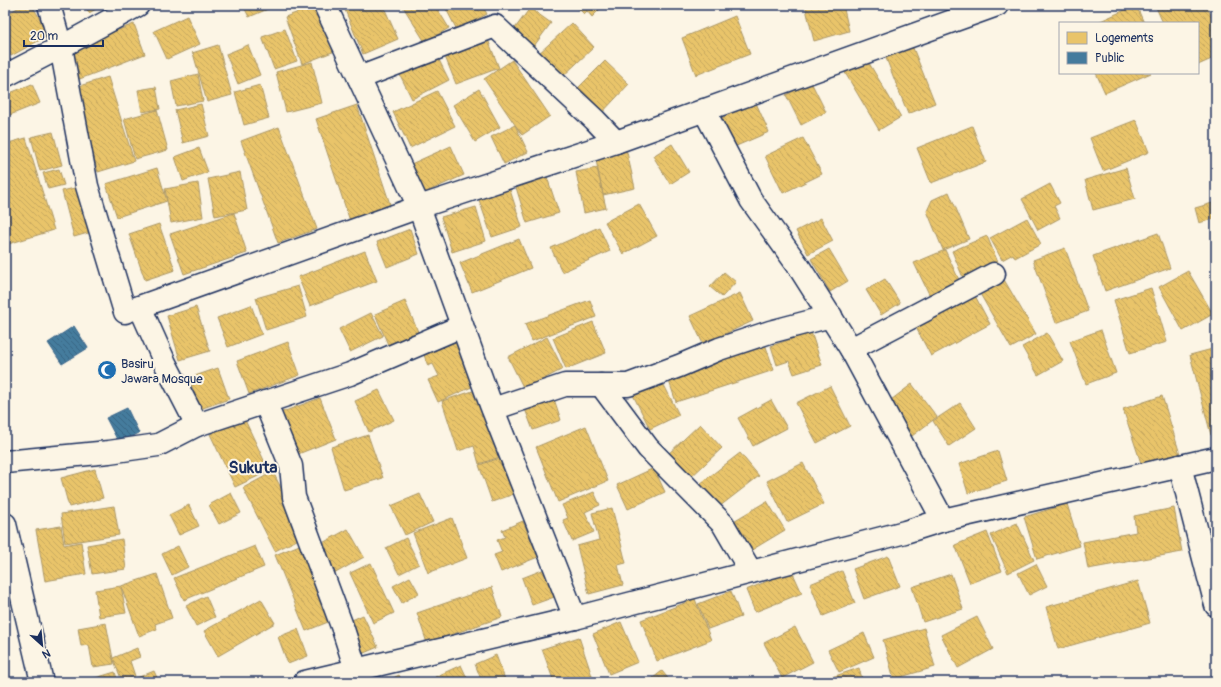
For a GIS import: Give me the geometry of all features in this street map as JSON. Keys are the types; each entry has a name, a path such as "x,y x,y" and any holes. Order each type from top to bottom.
{"street":[{"path":"49,5 61,47 90,194 126,312 419,207 616,142 997,5"},
{"path":"5,76 138,5"},
{"path":"325,5 419,207 493,409 575,618"},
{"path":"359,78 495,26 595,120 616,142"},
{"path":"704,110 751,200 799,267 851,349 943,520"},
{"path":"851,349 994,274"},
{"path":"140,307 165,363 197,425"},
{"path":"493,409 565,385 628,385 726,347 770,332 831,316"},
{"path":"5,462 109,452 158,445 197,425 350,374 462,326"},
{"path":"601,385 648,448 723,524 751,572"},
{"path":"265,402 291,466 294,497 343,629 356,670"},
{"path":"305,682 575,618 905,532 943,520 1216,458"},
{"path":"1180,466 1216,605"},
{"path":"5,524 42,682"}],"building: Logements":[{"path":"23,5 32,5 49,35 11,56 5,46 5,15"},
{"path":"84,5 103,5 89,13"},
{"path":"243,5 274,5 275,6 249,17"},
{"path":"318,5 335,51 302,64 285,17"},
{"path":"343,5 383,5 398,39 363,54"},
{"path":"402,5 435,5 449,28 425,42"},
{"path":"444,5 482,5 487,14 457,30"},
{"path":"575,5 604,5 592,17 587,11 584,14"},
{"path":"805,5 843,5 849,31 814,41"},
{"path":"1136,5 1144,22 1098,22"},
{"path":"1155,5 1206,5 1216,25 1216,57 1199,65 1199,22 1163,22"},
{"path":"530,8 551,23 534,46 513,31"},
{"path":"187,16 200,44 167,59 154,31"},
{"path":"735,16 750,54 696,75 682,38"},
{"path":"572,23 594,47 560,79 537,55"},
{"path":"134,24 145,54 77,80 66,50"},
{"path":"285,29 297,61 274,69 262,37"},
{"path":"487,37 499,68 456,84 444,54"},
{"path":"911,43 935,103 908,114 884,53"},
{"path":"218,45 232,95 207,102 192,53"},
{"path":"248,45 260,75 238,84 226,54"},
{"path":"435,52 449,80 412,99 398,71"},
{"path":"866,58 901,117 879,130 844,71"},
{"path":"512,60 550,116 522,135 484,79"},
{"path":"605,61 629,84 599,116 574,92"},
{"path":"312,62 322,103 286,112 276,72"},
{"path":"198,74 203,101 176,106 171,81"},
{"path":"1096,74 1149,74 1105,93"},
{"path":"108,77 134,161 98,172 73,88"},
{"path":"811,82 826,112 801,125 786,95"},
{"path":"32,84 40,103 5,117 5,95"},
{"path":"260,85 269,118 244,125 235,92"},
{"path":"156,87 160,109 142,112 138,90"},
{"path":"479,89 500,127 475,142 453,105"},
{"path":"437,91 455,126 410,148 393,112"},
{"path":"756,103 769,132 734,147 721,118"},
{"path":"201,104 209,136 183,143 175,110"},
{"path":"357,105 392,210 351,224 316,119"},
{"path":"157,110 168,150 135,159 124,119"},
{"path":"1136,120 1149,152 1103,171 1090,138"},
{"path":"515,125 528,152 504,164 491,137"},
{"path":"972,126 986,162 931,183 917,148"},
{"path":"279,127 317,229 278,243 241,141"},
{"path":"53,132 62,165 40,171 31,137"},
{"path":"26,138 54,230 5,245 5,144"},
{"path":"803,138 822,174 783,193 765,156"},
{"path":"672,144 689,172 670,184 653,156"},
{"path":"451,146 464,175 424,193 411,164"},
{"path":"199,148 208,172 183,181 175,157"},
{"path":"626,148 635,188 603,195 595,155"},
{"path":"157,168 167,201 117,217 106,184"},
{"path":"597,168 606,208 584,213 576,172"},
{"path":"1126,168 1135,199 1093,210 1085,180"},
{"path":"59,169 64,185 48,189 43,173"},
{"path":"240,172 247,210 215,216 208,179"},
{"path":"546,174 559,213 527,223 515,184"},
{"path":"198,183 203,217 171,223 165,189"},
{"path":"1050,184 1060,203 1054,206 1060,218 1038,230 1022,199"},
{"path":"83,186 95,231 74,237 62,191"},
{"path":"509,187 522,227 492,237 478,197"},
{"path":"949,192 969,239 943,250 927,211 932,200"},
{"path":"1216,202 1216,218 1199,223 1195,208"},
{"path":"639,204 657,236 623,254 605,222"},
{"path":"476,207 486,241 452,252 441,217"},
{"path":"234,213 247,253 184,274 170,234"},
{"path":"821,218 833,241 808,254 796,231"},
{"path":"1027,218 1041,244 1015,258 1013,254 1002,260 990,238"},
{"path":"159,224 175,270 145,280 129,234"},
{"path":"599,227 610,251 562,272 551,248"},
{"path":"410,229 419,254 387,267 377,242"},
{"path":"1158,233 1170,268 1105,291 1093,256"},
{"path":"987,236 999,265 964,280 952,251"},
{"path":"519,239 531,268 472,292 460,263"},
{"path":"1065,248 1088,311 1056,323 1033,260"},
{"path":"829,249 848,281 830,292 811,259"},
{"path":"945,250 960,282 930,296 914,263"},
{"path":"365,251 377,281 310,306 298,277"},
{"path":"1188,271 1213,314 1183,331 1159,287"},
{"path":"724,272 736,282 722,297 710,287"},
{"path":"1003,278 1036,334 1011,348 979,292"},
{"path":"885,279 900,303 881,315 866,290"},
{"path":"298,286 307,317 266,330 256,298"},
{"path":"1151,288 1167,342 1130,353 1114,300"},
{"path":"973,292 990,324 931,356 914,324"},
{"path":"740,293 753,321 703,344 690,316"},
{"path":"590,300 596,317 532,341 525,324"},
{"path":"405,301 419,334 389,347 375,314"},
{"path":"251,305 262,334 228,347 217,318"},
{"path":"196,307 210,351 180,360 167,316"},
{"path":"371,313 383,336 350,352 339,329"},
{"path":"593,322 606,353 566,369 553,338"},
{"path":"1101,330 1116,373 1086,384 1070,341"},
{"path":"811,332 822,365 794,374 789,361 777,365 771,346"},
{"path":"1047,333 1063,361 1038,375 1022,347"},
{"path":"547,337 563,369 524,389 508,357"},
{"path":"464,338 483,382 438,402 428,380 439,376 433,364 428,366 424,355"},
{"path":"764,341 774,370 676,402 666,372"},
{"path":"288,342 300,375 249,394 237,361"},
{"path":"1216,348 1216,433 1211,435 1190,355"},
{"path":"218,368 229,399 200,409 189,378"},
{"path":"660,377 679,415 650,429 631,391"},
{"path":"912,384 937,417 912,436 887,403"},
{"path":"830,386 850,426 817,443 796,403"},
{"path":"479,389 500,457 479,464 474,446 458,451 442,401"},
{"path":"379,390 394,420 369,432 355,401"},
{"path":"1162,396 1180,454 1142,466 1123,409"},
{"path":"320,398 336,439 293,456 277,414"},
{"path":"554,399 561,420 533,430 525,409"},
{"path":"771,400 787,428 753,446 738,418"},
{"path":"960,403 976,428 949,446 933,421"},
{"path":"244,418 269,471 235,487 210,434"},
{"path":"700,424 722,448 689,479 666,456"},
{"path":"586,426 608,481 558,502 536,447"},
{"path":"368,435 383,478 344,490 331,447"},
{"path":"998,451 1007,481 968,493 959,464"},
{"path":"740,453 759,476 715,510 696,487"},
{"path":"509,455 522,491 492,502 479,465"},
{"path":"803,463 824,504 787,522 767,481"},
{"path":"654,468 665,492 628,509 617,485"},
{"path":"95,469 103,498 69,507 61,478"},
{"path":"273,472 305,536 275,551 243,488"},
{"path":"594,492 600,505 585,512 594,532 572,541 563,520 568,518 562,505"},
{"path":"231,493 241,513 219,524 209,505"},
{"path":"420,494 433,522 405,535 391,506"},
{"path":"767,501 785,530 750,551 732,522"},
{"path":"1067,504 1080,546 1037,559 1024,517"},
{"path":"189,505 199,526 179,535 169,515"},
{"path":"114,506 119,535 65,543 61,514"},
{"path":"612,508 626,563 618,565 623,585 589,594 577,546 599,540 592,513"},
{"path":"1174,508 1182,552 1088,569 1083,542 1136,532 1134,516"},
{"path":"452,518 467,558 428,573 413,533"},
{"path":"523,521 538,557 501,572 494,555 502,552 497,540 505,537 502,530"},
{"path":"1017,523 1034,560 1008,573 991,535"},
{"path":"61,526 64,545 81,542 86,574 45,581 36,530"},
{"path":"348,529 364,557 332,575 317,546"},
{"path":"987,532 1002,571 970,583 955,545"},
{"path":"406,538 419,564 399,574 386,548"},
{"path":"122,539 126,569 92,574 87,545"},
{"path":"302,544 333,620 306,631 275,555"},
{"path":"178,546 188,567 172,575 162,554"},
{"path":"255,546 264,567 184,600 174,578"},
{"path":"888,556 900,586 864,599 853,569"},
{"path":"371,563 394,613 373,623 350,573"},
{"path":"1036,564 1047,586 1029,595 1018,573"},
{"path":"550,567 560,595 532,605 522,578"},
{"path":"792,571 802,593 755,612 746,590"},
{"path":"842,571 855,603 823,616 810,584"},
{"path":"157,574 172,618 155,624 157,629 139,636 121,586"},
{"path":"951,574 963,609 923,622 912,587"},
{"path":"410,577 419,593 402,603 393,586"},
{"path":"1138,581 1150,623 1058,649 1046,607"},
{"path":"121,586 126,613 99,617 95,590"},
{"path":"492,587 502,617 427,643 417,613"},
{"path":"731,591 741,617 708,629 698,604"},
{"path":"206,596 215,617 196,626 186,606"},
{"path":"261,599 275,623 218,656 204,631"},
{"path":"695,599 711,640 657,661 641,620"},
{"path":"363,615 378,647 357,656 343,624"},
{"path":"977,617 993,649 958,668 941,635"},
{"path":"621,622 638,662 609,674 593,634"},
{"path":"106,623 114,664 93,667 89,645 81,646 78,628"},
{"path":"795,627 813,662 782,678 764,643"},
{"path":"924,628 935,667 894,679 883,640"},
{"path":"298,629 308,656 288,664 278,637"},
{"path":"864,633 874,657 839,672 828,650"},
{"path":"579,637 594,682 554,682 542,649"},
{"path":"137,648 140,657 130,661 135,676 122,681 113,658"},
{"path":"496,655 506,682 482,682 475,664"},
{"path":"461,665 469,682 438,682 435,677"},
{"path":"859,668 863,682 817,682"},
{"path":"154,671 159,682 127,682"},
{"path":"662,671 671,682 648,682"},
{"path":"115,672 118,682 93,682 92,679"},
{"path":"399,675 402,682 386,682"}],"building: Public":[{"path":"74,326 88,348 62,364 48,343"},
{"path":"127,408 139,433 119,443 106,418"}],"place":[{"name":"Basiru Jawara Mosque","path":"107,370"}],"district":[{"name":"Sukuta","path":"253,467"}]}
